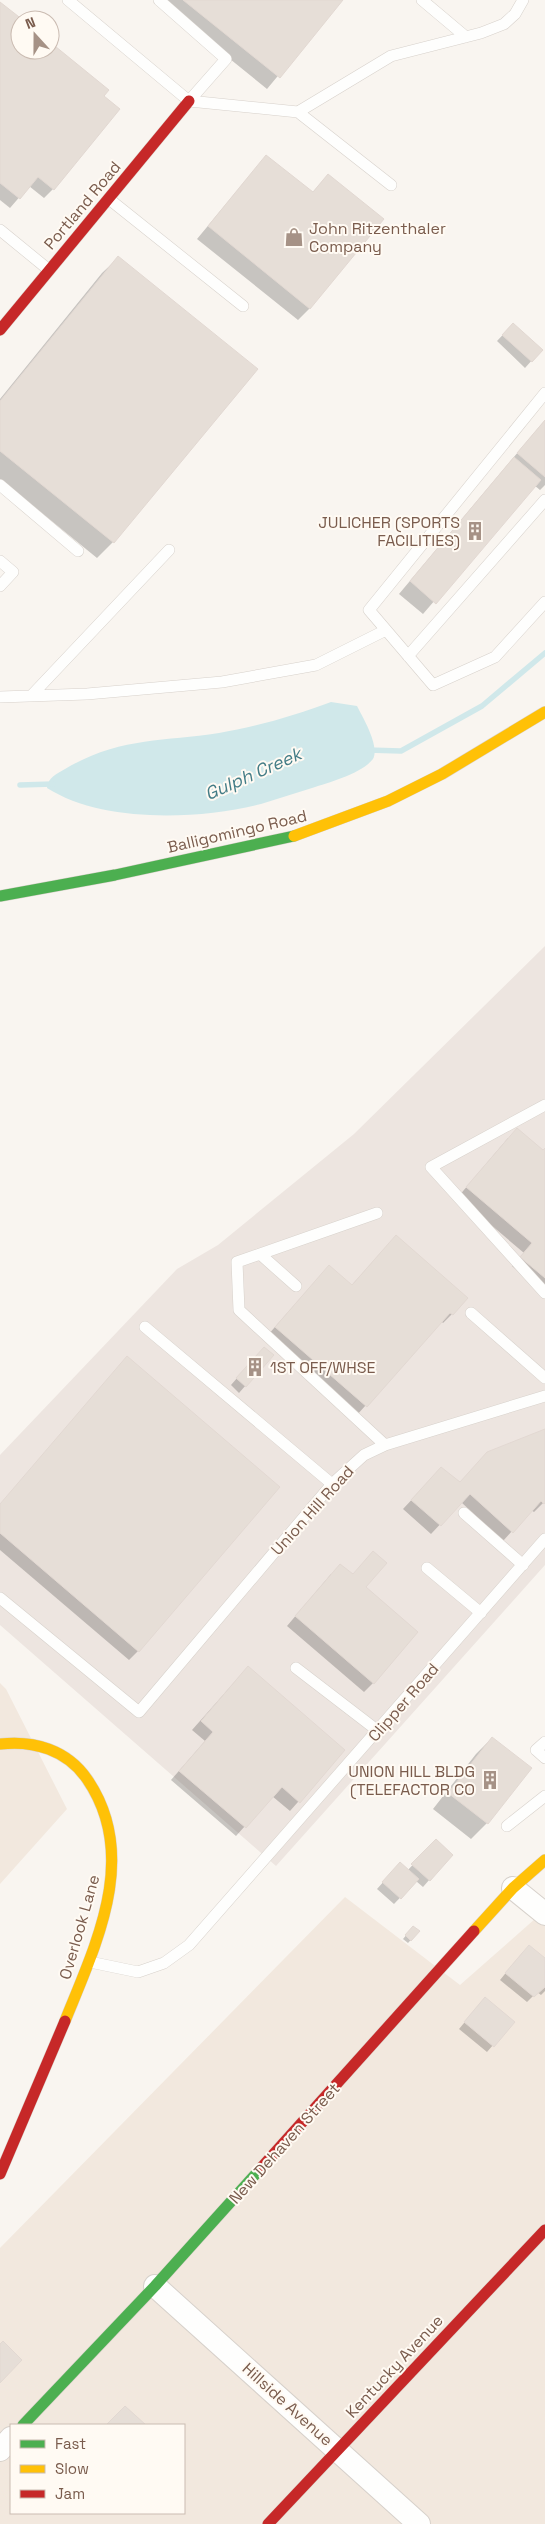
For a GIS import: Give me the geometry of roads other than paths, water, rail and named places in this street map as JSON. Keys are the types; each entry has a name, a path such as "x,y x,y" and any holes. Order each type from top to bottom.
{"street":[{"name":"Portland Road","path":"0,330 190,101"},
{"name":"Balligomingo Road","path":"0,896 115,875 292,837 379,805 411,790 442,774 545,712"},
{"name":"Overlook Lane","path":"0,1744 30,1743 52,1749 76,1764 93,1787 106,1814 112,1843 112,1875 90,1962 6,2164 0,2174"},
{"name":"New Dehaven Street","path":"24,2424 155,2286 514,1888 545,1860"},
{"path":"514,1888 545,1914"},
{"name":"Kentucky Avenue","path":"268,2524 545,2230"},
{"name":"Hillside Avenue","path":"155,2286 419,2524"},
{"path":"0,2450 10,2439"}],"lane":[{"path":"68,0 190,101 298,112 391,185"},
{"path":"159,0 226,59 190,101"},
{"path":"422,0 466,37"},
{"path":"298,112 391,56 466,37 504,24 516,14 523,0"},
{"path":"109,199 243,306"},
{"path":"0,230 49,270"},
{"path":"545,393 369,610 433,685 495,658 545,602"},
{"path":"0,485 78,551"},
{"path":"408,656 545,500"},
{"path":"31,696 170,550"},
{"path":"0,560 12,572 0,586"},
{"path":"0,697 87,694 222,682 316,665 386,630"},
{"path":"545,1105 431,1167 545,1293"},
{"path":"377,1213 237,1262 239,1310 386,1445"},
{"path":"260,1254 296,1286"},
{"path":"471,1313 545,1378"},
{"path":"146,1328 332,1484"},
{"name":"Union Hill Road","path":"0,1598 139,1712 332,1484 364,1455 386,1445 545,1396"},
{"path":"464,1513 523,1565"},
{"name":"Clipper Road","path":"90,1962 138,1972 164,1963 189,1945 258,1863 378,1732 545,1539"},
{"path":"426,1568 481,1613"},
{"path":"296,1668 378,1732"},
{"path":"545,1742 536,1750 545,1758"},
{"path":"507,1826 545,1796"}],"water":[{"path":"331,702 357,706 373,740 375,753 373,759 361,769 345,777 261,804 209,813 180,815 122,813 95,808 69,799 47,788 49,781 56,774 104,751 140,742 219,733 247,727 290,716"}],"waterway":[{"name":"Gulph Creek","path":"367,750 401,751 482,706 545,653"},
{"name":"Gulph Creek","path":"20,785 53,784"}],"place":[{"name":"John Ritzenthaler Company","path":"294,237"},
{"name":"JULICHER (SPORTS FACILITIES)","path":"475,531"},
{"name":"1ST OFF/WHSE","path":"255,1367"},
{"name":"UNION HILL BLDG (TELEFACTOR CO","path":"490,1780"}]}
